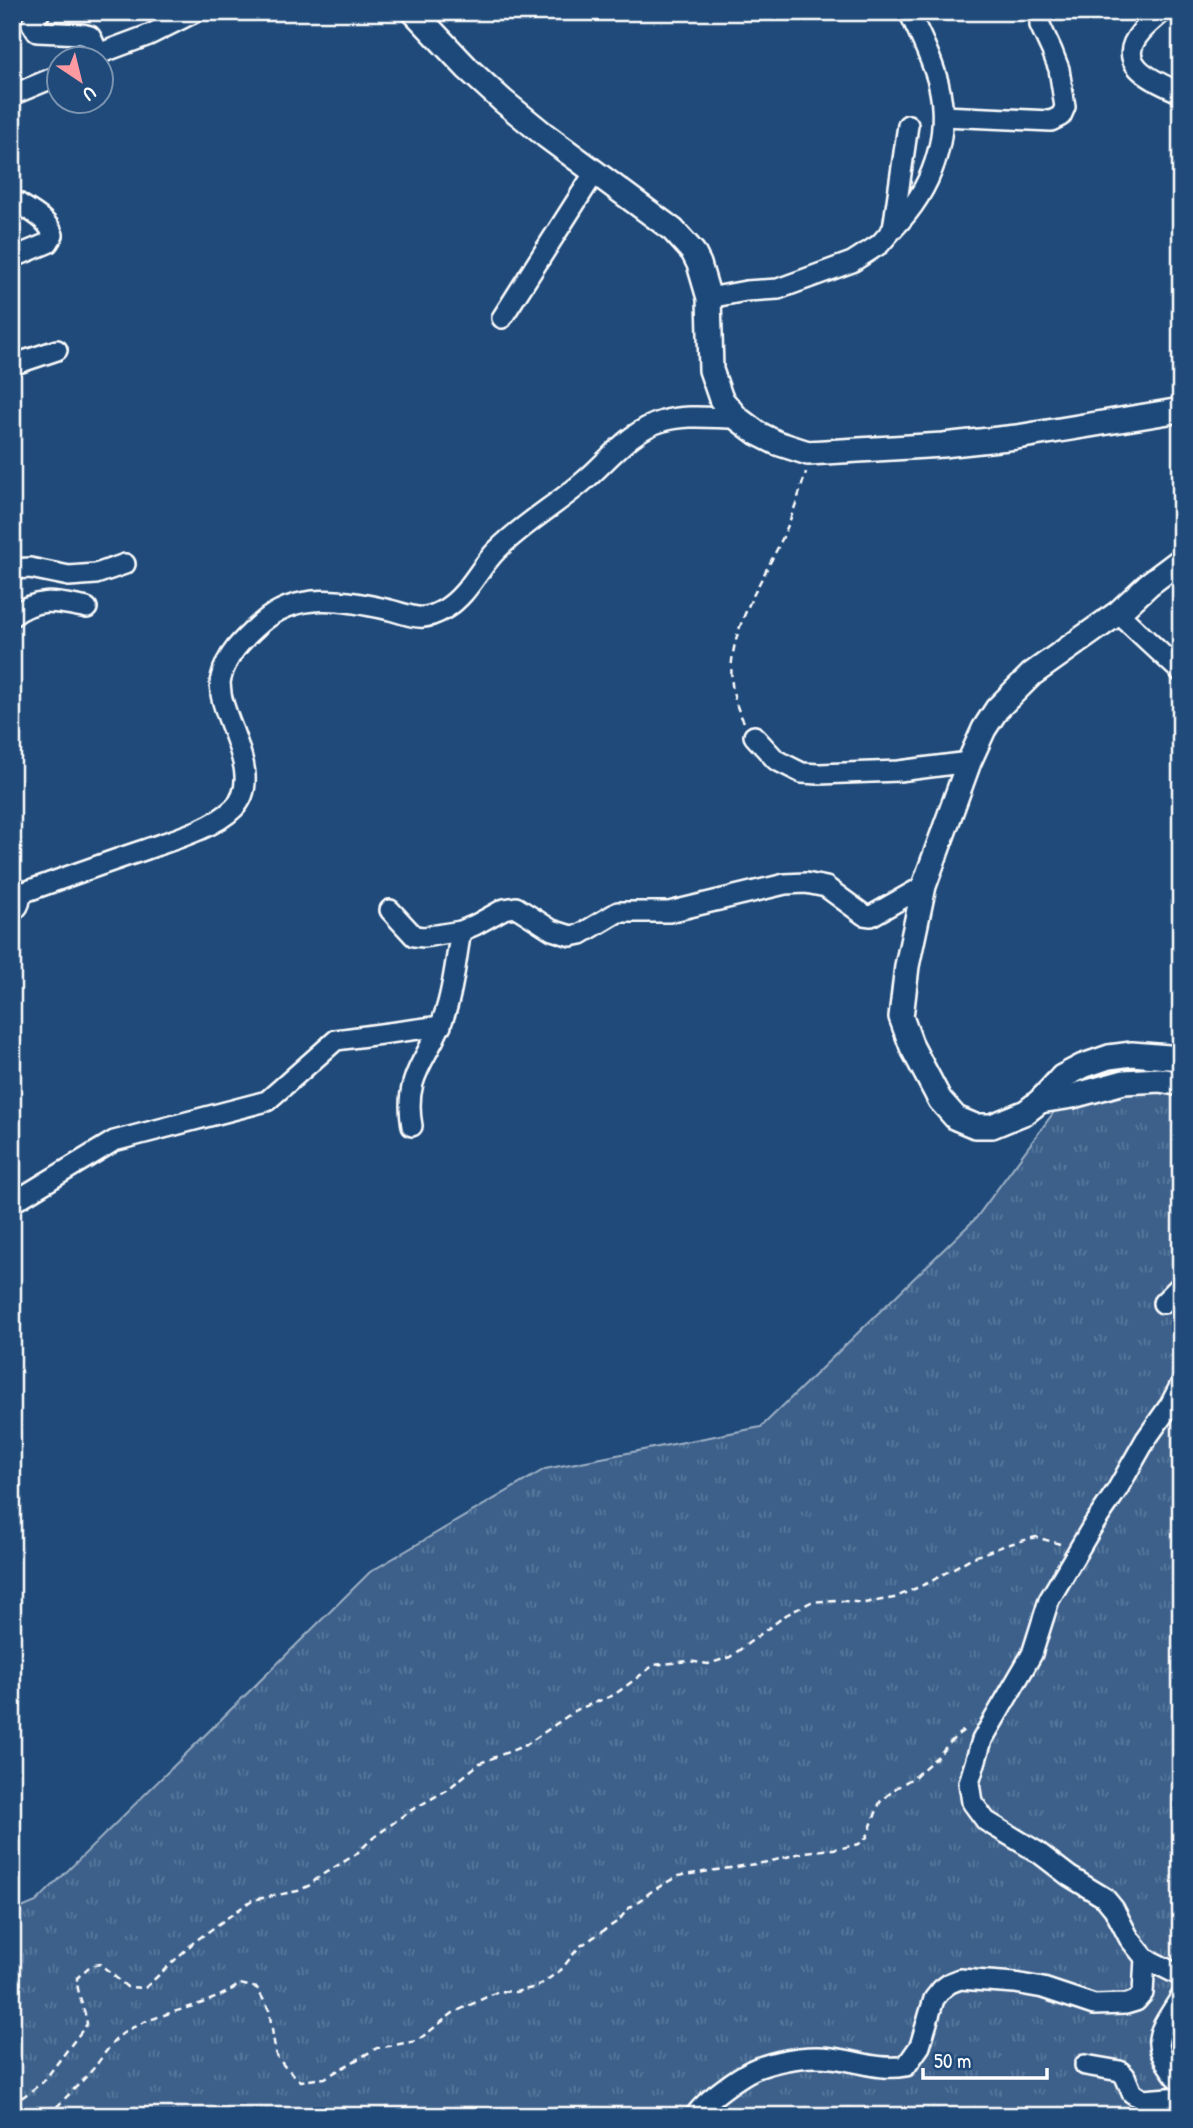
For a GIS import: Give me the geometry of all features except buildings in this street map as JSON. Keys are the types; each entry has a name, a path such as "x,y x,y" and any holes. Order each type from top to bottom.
{"main road":[{"path":"414,12 468,69 503,101 673,230 693,251 709,298 711,370 721,399 737,418 767,438 807,453 943,445 1017,437 1181,410"},
{"path":"1181,560 1149,584 1118,613 1066,648 1014,690 984,729 969,762 924,886 901,1009 904,1029 934,1089 950,1114 975,1126 992,1126 1026,1112 1062,1077 1110,1057 1150,1054 1181,1058"},
{"path":"1040,1101 1139,1080 1181,1084"}],"street":[{"path":"40,12 32,24 37,32 82,34 90,36 96,46"},
{"path":"116,48 195,12"},
{"path":"709,298 746,291 778,289 852,262 880,244 916,204 936,162 943,116 938,83 926,48 909,12"},
{"path":"1162,12 1139,33 1132,46 1131,58 1139,70 1181,93"},
{"path":"943,116 1051,121 1061,116 1065,107 1059,69 1040,26"},
{"path":"12,95 46,81"},
{"path":"892,229 908,125"},
{"path":"502,318 595,172"},
{"path":"12,199 44,220 53,235 48,243 12,258"},
{"path":"12,365 57,350"},
{"path":"15,897 181,836 216,821 235,807 246,790 247,778 224,708 219,681 226,661 240,643 263,621 283,607 302,601 341,601 413,618 428,617 461,597 495,552 517,531 584,481 623,444 651,425 678,418 737,418"},
{"path":"12,569 30,568 69,576 96,574 125,564"},
{"path":"12,616 32,605 51,601 87,608"},
{"path":"1118,613 1181,673"},
{"path":"754,736 776,760 802,773 899,771 969,762"},
{"path":"390,910 414,936 461,931 504,909 516,907 552,930 571,936 581,934 618,912 669,912 785,884 806,883 827,887 864,915 871,916 924,886"},
{"path":"412,1126 409,1098 412,1083 417,1068 435,1040 447,1008 461,931"},
{"path":"12,1203 114,1141 267,1101 336,1040 440,1026"},
{"path":"1163,1303 1181,1285"},
{"path":"1181,1384 1049,1600 1031,1654 982,1740 969,1783 971,1798 986,1821 1105,1898 1129,1938 1145,1958 1181,1976"},
{"path":"695,2116 700,2107 761,2066 802,2058 830,2057 879,2068 906,2066 919,2046 934,1999 942,1989 960,1979 1043,1988 1094,2005 1126,2004 1136,2001 1143,1993 1145,1958"},
{"path":"1181,1997 1161,2030 1157,2043 1159,2053 1181,2083"},
{"path":"1085,2065 1119,2071 1125,2076 1132,2094 1143,2100 1181,2097"}],"path":[{"path":"754,736 742,716 734,693 731,667 743,617 797,502 806,473 807,453"},
{"path":"12,2105 43,2081 87,2024 77,1992 77,1978 90,1966 100,1964 127,1987 145,1988 194,1942 252,1900 298,1891 310,1885 355,1855 408,1812 447,1790 480,1763 526,1745 576,1710 614,1695 654,1665 689,1661 708,1664 730,1657 786,1615 811,1602 834,1600 864,1603 894,1598 930,1582 971,1558 1006,1545 1036,1537 1053,1540 1077,1552"},
{"path":"48,2116 93,2069 122,2033 155,2017 229,1992 240,1984 257,1988 270,2010 276,2056 300,2081 326,2078 377,2048 417,2041 453,2013 499,1991 515,1992 537,1987 561,1970 579,1947 618,1921 628,1909 652,1891 678,1876 859,1844 867,1837 880,1802 937,1757 956,1736 968,1728 992,1723"}],"green space":[{"path":"1137,1065 1181,1093 1181,2116 12,2116 12,1912 36,1902 370,1572 545,1469 761,1427 976,1218 1076,1082"}]}
